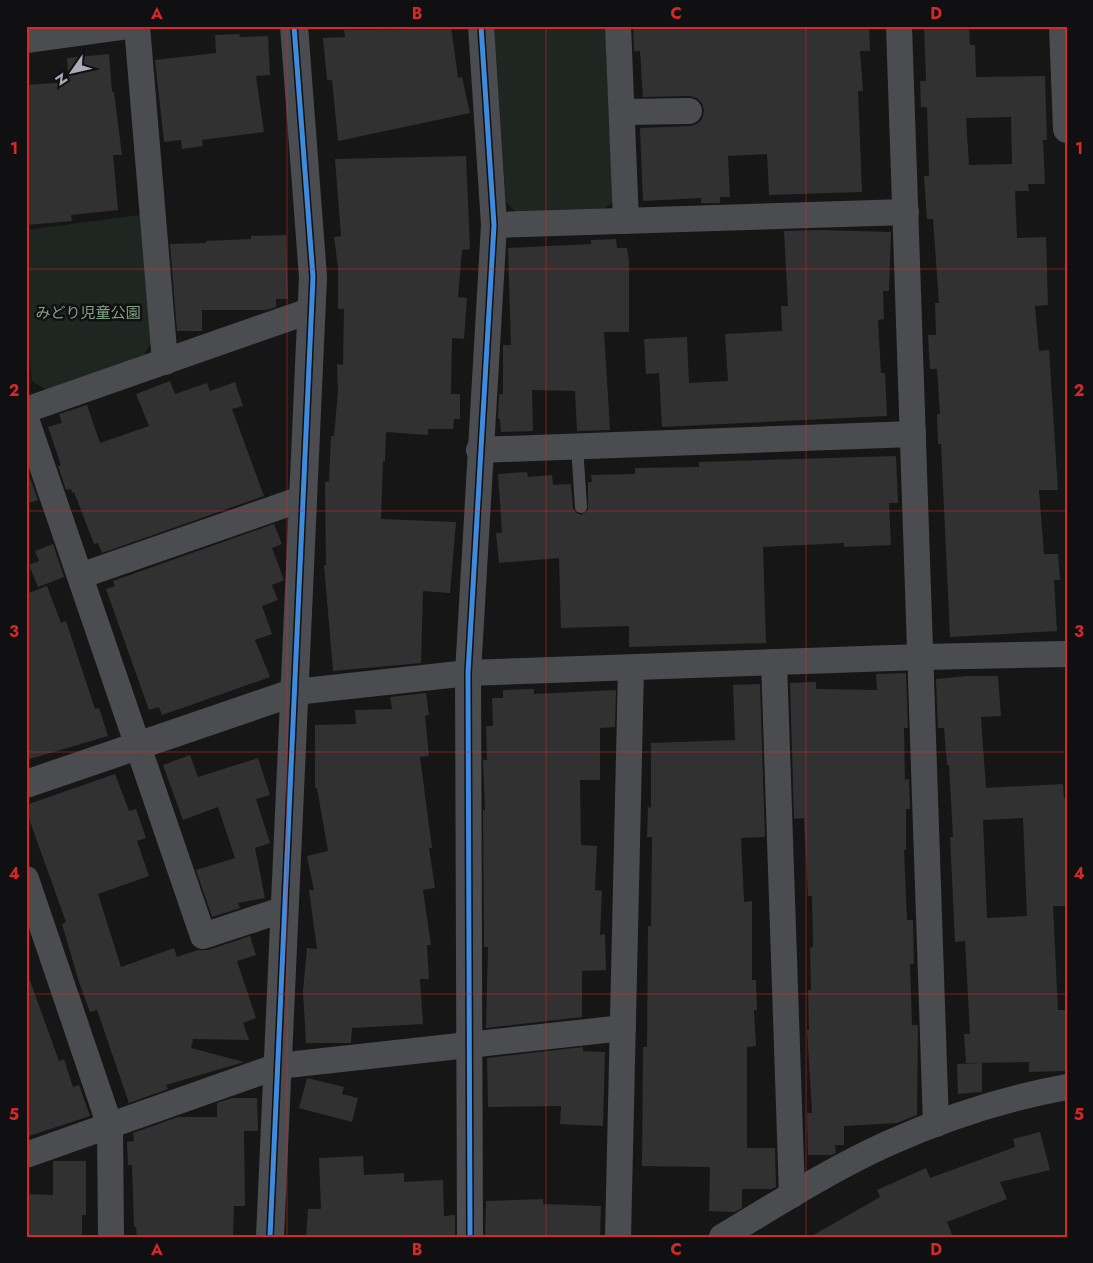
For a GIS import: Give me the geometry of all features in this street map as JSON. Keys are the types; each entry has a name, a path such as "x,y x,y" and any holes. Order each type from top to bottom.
{"street":[{"path":"26,40 128,26"},
{"path":"137,26 165,362"},
{"path":"270,1237 314,277 294,26"},
{"path":"470,1237 468,673 479,450 494,225 481,26"},
{"path":"618,26 626,221"},
{"path":"899,26 936,1124"},
{"path":"1063,26 1067,129"},
{"path":"622,112 689,110"},
{"path":"494,225 906,212"},
{"path":"26,410 312,310"},
{"path":"26,419 203,936 285,909"},
{"path":"479,450 913,434"},
{"path":"80,576 304,498"},
{"path":"26,784 295,692 468,673 921,657 1067,654"},
{"path":"774,662 792,1195"},
{"path":"618,1237 631,668"},
{"path":"26,879 110,1126 111,1237"},
{"path":"26,1154 278,1066 623,1028"},
{"path":"722,1237 792,1195 888,1144 936,1124 982,1108 1067,1087"}],"lane":[{"path":"577,446 581,507"}],"green space":[{"path":"496,26 605,26 613,202 603,210 516,212 506,202 494,29"},
{"name":"みどり児童公園","path":"140,215 152,341 141,359 49,392 32,381 26,322 26,230"}],"building":[{"path":"428,26 451,26 458,78 462,77 470,113 338,141 332,80 327,80 323,38 345,37 344,30 429,29"},
{"path":"633,26 869,26 870,51 860,51 863,91 858,91 862,192 769,195 767,154 728,156 730,197 720,197 720,203 701,203 701,198 643,201 640,128 690,126 697,124 702,119 704,110 702,103 697,98 689,96 643,97 640,51 634,51"},
{"path":"924,26 969,26 970,45 975,45 976,77 1045,76 1047,140 1043,140 1045,184 1028,184 1029,191 1015,191 1017,238 1046,237 1048,305 1035,306 1039,351 1049,350 1058,490 1039,490 1044,554 1058,554 1060,580 1054,580 1057,631 950,637 941,444 938,444 937,414 940,414 937,369 930,369 928,335 936,335 935,303 939,303 933,219 927,219 924,176 929,176 927,107 921,107 920,81 926,81","holes":["1011,117 1012,164 969,165 966,118"]},
{"path":"239,34 240,37 268,36 270,75 256,76 264,132 202,140 203,146 182,149 181,140 164,142 155,60 216,53 215,35"},
{"path":"109,54 112,92 114,92 122,155 113,155 118,210 71,215 72,221 26,225 26,85 69,82 67,58"},
{"path":"466,156 470,249 462,250 458,297 467,298 464,339 452,338 451,394 460,394 460,419 454,419 453,429 428,429 428,435 386,432 385,461 383,461 381,519 456,522 450,593 423,591 421,663 333,671 324,565 326,565 325,482 329,481 331,436 334,436 338,391 337,364 343,365 344,309 338,309 338,267 334,237 341,236 335,159"},
{"path":"784,231 891,232 889,291 883,291 884,319 878,320 881,373 885,373 887,416 662,427 659,373 646,374 644,339 687,337 689,383 728,381 725,334 782,331 781,306 788,306"},
{"path":"286,235 288,299 276,299 276,307 266,310 202,310 202,331 177,331 170,244 206,243 206,241 251,239 251,236"},
{"path":"616,239 617,248 627,248 629,261 629,332 604,332 610,430 577,431 575,391 532,390 533,431 501,432 500,419 498,419 499,394 503,394 503,345 511,345 508,248 591,244 591,240"},
{"path":"170,381 175,394 207,383 210,391 235,382 243,406 232,409 264,496 102,553 98,543 94,544 74,492 72,493 71,489 66,490 58,466 61,465 48,427 62,423 59,414 87,405 100,443 149,426 136,394"},
{"path":"896,456 898,503 889,503 891,545 844,547 844,543 763,547 766,643 629,647 629,626 561,628 559,558 499,563 496,533 502,533 498,474 527,472 528,477 552,475 553,485 571,484 573,508 575,512 581,515 588,510 588,482 592,482 591,475 635,474 635,468 699,467 699,462"},
{"path":"29,475 38,500 26,504 26,477"},
{"path":"274,524 282,544 272,548 284,580 272,585 278,600 262,606 272,634 255,640 270,677 162,715 159,707 149,710 106,589 115,586 113,581"},
{"path":"53,544 64,577 38,587 29,565 39,561 35,551"},
{"path":"47,586 61,623 66,621 95,709 99,708 108,736 26,760 26,594"},
{"path":"906,673 908,728 904,728 905,780 909,779 910,809 906,809 906,850 904,850 907,920 913,920 914,964 910,964 912,1025 918,1025 917,1115 897,1123 844,1126 844,1145 835,1145 836,1153 831,1155 808,1155 807,1113 812,1113 807,1030 809,1030 808,990 811,990 810,948 813,947 812,896 808,896 804,818 794,819 790,683 816,682 816,689 877,690 876,674"},
{"path":"998,676 1001,716 981,717 986,788 1063,784 1064,798 1067,798 1067,906 1053,906 1058,1010 1065,1010 1065,1071 1029,1072 1029,1062 966,1063 964,1034 970,1034 965,941 955,942 950,837 953,837 949,765 947,765 944,728 938,728 936,679","holes":["1023,818 1027,916 987,918 983,820"]},
{"path":"760,684 765,837 741,838 744,902 752,901 752,980 756,980 757,1010 754,1010 756,1046 747,1047 747,1148 775,1148 776,1187 772,1189 742,1189 742,1208 735,1212 709,1211 710,1167 642,1166 643,1047 647,1047 648,926 651,926 652,837 647,837 648,807 651,808 651,743 735,740 733,685"},
{"path":"534,689 534,694 616,690 615,727 600,728 600,780 580,780 581,845 597,846 595,890 602,891 600,935 605,934 606,970 582,971 582,1017 486,1028 488,947 484,947 483,810 485,810 483,760 487,760 486,726 493,726 492,698 503,698 503,690"},
{"path":"426,693 429,715 425,716 429,756 420,757 432,848 429,848 435,888 423,890 431,945 427,945 429,979 420,979 423,1024 352,1028 351,1043 306,1043 303,991 307,948 317,949 309,890 314,890 307,856 328,851 317,788 315,788 315,725 356,724 355,710 392,709 390,697"},
{"path":"190,755 198,777 258,758 270,795 256,799 270,843 255,848 265,898 238,903 240,908 212,917 196,870 235,858 218,807 183,820 163,765"},
{"path":"115,774 129,811 136,809 146,838 137,841 149,876 98,894 121,967 174,948 177,957 198,950 208,950 250,936 256,955 237,961 256,1018 243,1023 249,1040 193,1039 191,1048 244,1062 166,1085 168,1089 129,1103 97,1010 90,1012 79,982 62,924 66,922 26,810 26,805"},
{"path":"26,978 29,978 59,1061 64,1059 73,1087 79,1085 90,1116 26,1137"},
{"path":"583,1047 583,1051 605,1052 603,1126 560,1124 561,1106 488,1107 487,1058"},
{"path":"982,1063 982,1092 958,1094 957,1064"},
{"path":"307,1078 344,1087 342,1094 358,1098 352,1122 299,1108"},
{"path":"232,1098 257,1098 258,1131 244,1131 245,1206 234,1206 233,1237 137,1237 136,1227 134,1227 132,1165 128,1165 127,1142 134,1141 133,1133 178,1117 217,1117 217,1103"},
{"path":"1040,1132 1050,1170 1000,1182 1007,1199 947,1222 953,1237 810,1237 880,1197 877,1190 926,1168 930,1178 1015,1147 1013,1139"},
{"path":"363,1156 364,1175 404,1173 404,1182 443,1180 444,1216 455,1215 455,1237 306,1237 308,1209 321,1209 319,1158"},
{"path":"53,1161 86,1161 86,1215 82,1215 82,1237 26,1237 26,1194 53,1195"},
{"path":"543,1199 543,1204 601,1206 600,1237 485,1237 486,1201"}],"cycle path":[{"path":"270,1237 313,277 294,26"},
{"path":"470,1237 468,673 494,225 481,26"}]}
